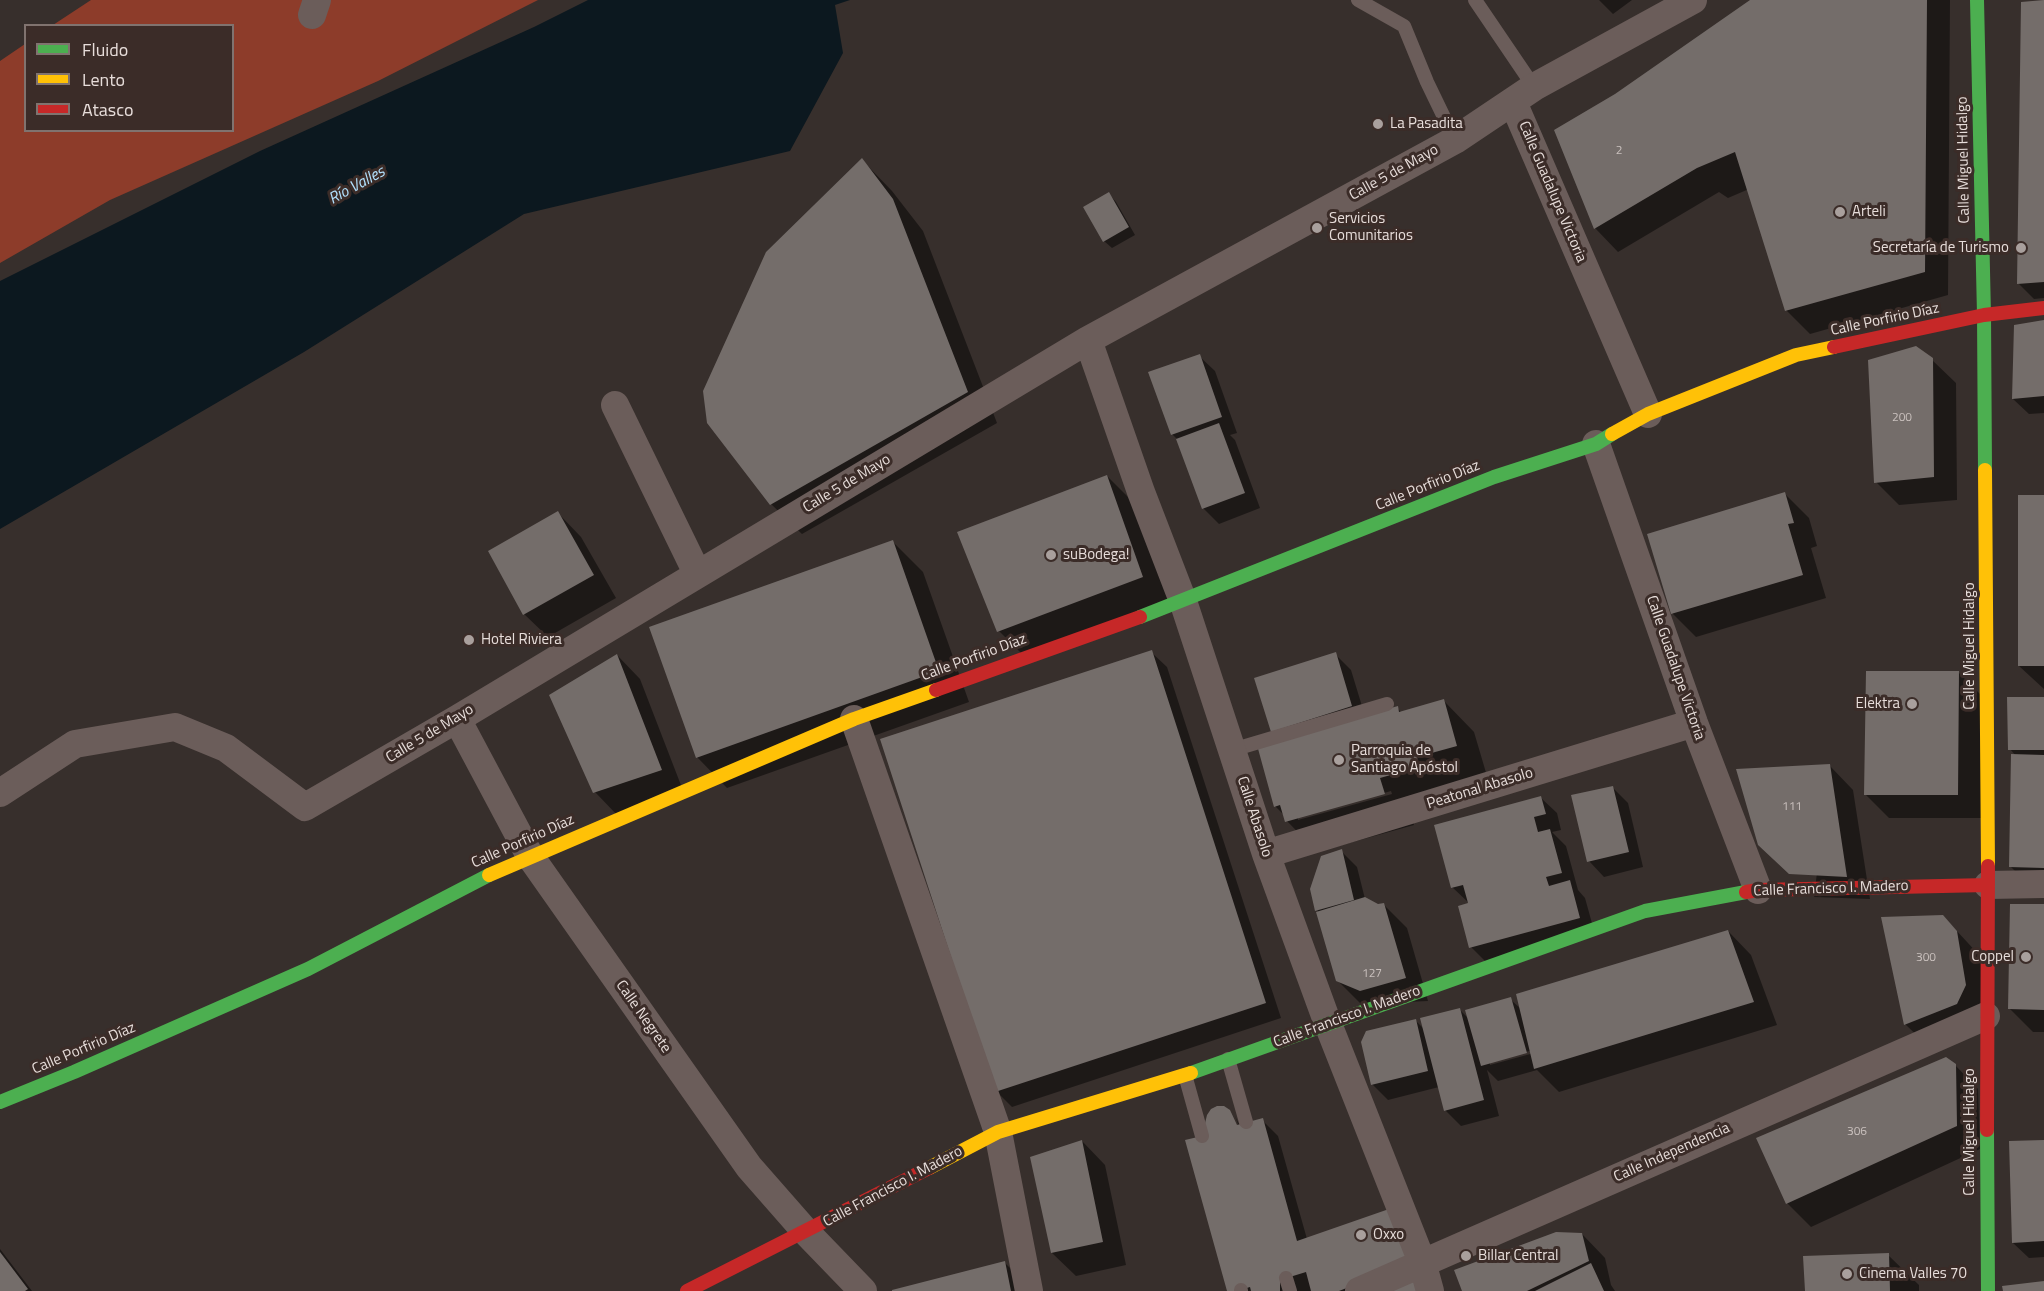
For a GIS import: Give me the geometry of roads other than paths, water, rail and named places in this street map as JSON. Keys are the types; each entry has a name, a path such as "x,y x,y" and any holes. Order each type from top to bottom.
{"street":[{"name":"Calle 5 de Mayo","path":"0,793 75,744 175,727 226,748 305,807 457,719 1088,340 1455,140 1523,94 1694,0"},
{"name":"Calle Miguel Hidalgo","path":"1977,0 1984,315 1988,1291"},
{"name":"Calle Guadalupe Victoria","path":"1523,94 1648,414"},
{"name":"Calle Porfirio Díaz","path":"0,1102 308,969 476,881 530,856 854,719 1183,601 1494,477 1596,444 1648,414 1796,355 1984,315 2044,308"},
{"name":"Calle Abasolo","path":"1088,340 1141,492 1183,601 1266,854 1328,1024 1422,1262 1430,1291"},
{"path":"615,405 697,573"},
{"name":"Calle Guadalupe Victoria","path":"1596,444 1694,723 1758,890"},
{"name":"Calle Negrete","path":"457,719 530,856 749,1167 806,1232 863,1291"},
{"path":"854,719 998,1132 1029,1291"},
{"name":"Peatonal Abasolo","path":"1266,854 1694,723"},
{"name":"Calle Francisco I. Madero","path":"687,1291 998,1132 1185,1075 1644,911 1758,890 2044,884"},
{"name":"Calle Independencia","path":"1359,1291 1986,1016"}],"lane":[{"path":"1358,0 1404,26 1427,82 1455,140"},
{"path":"1475,0 1523,94"},
{"path":"1232,750 1387,704"},
{"path":"1228,1059 1246,1122"},
{"path":"1185,1075 1202,1136"}],"water":[{"name":"Río Valles","path":"588,0 850,0 835,5 843,53 790,151 524,214 304,352 0,529 0,281 260,151 534,27"}],"place":[{"name":"La Pasadita","path":"1378,124"},
{"name":"Arteli","path":"1840,212"},
{"name":"Servicios Comunitarios","path":"1317,228"},
{"name":"Secretaría de Turismo","path":"2021,248"},
{"name":"suBodega!","path":"1051,555"},
{"name":"Hotel Riviera","path":"469,640"},
{"name":"Elektra","path":"1912,704"},
{"name":"Parroquia de Santiago Apóstol","path":"1339,760"},
{"name":"Coppel","path":"2026,957"},
{"name":"Oxxo","path":"1361,1235"},
{"name":"Billar Central","path":"1466,1256"},
{"name":"Cinema Valles 70","path":"1847,1274"}]}
